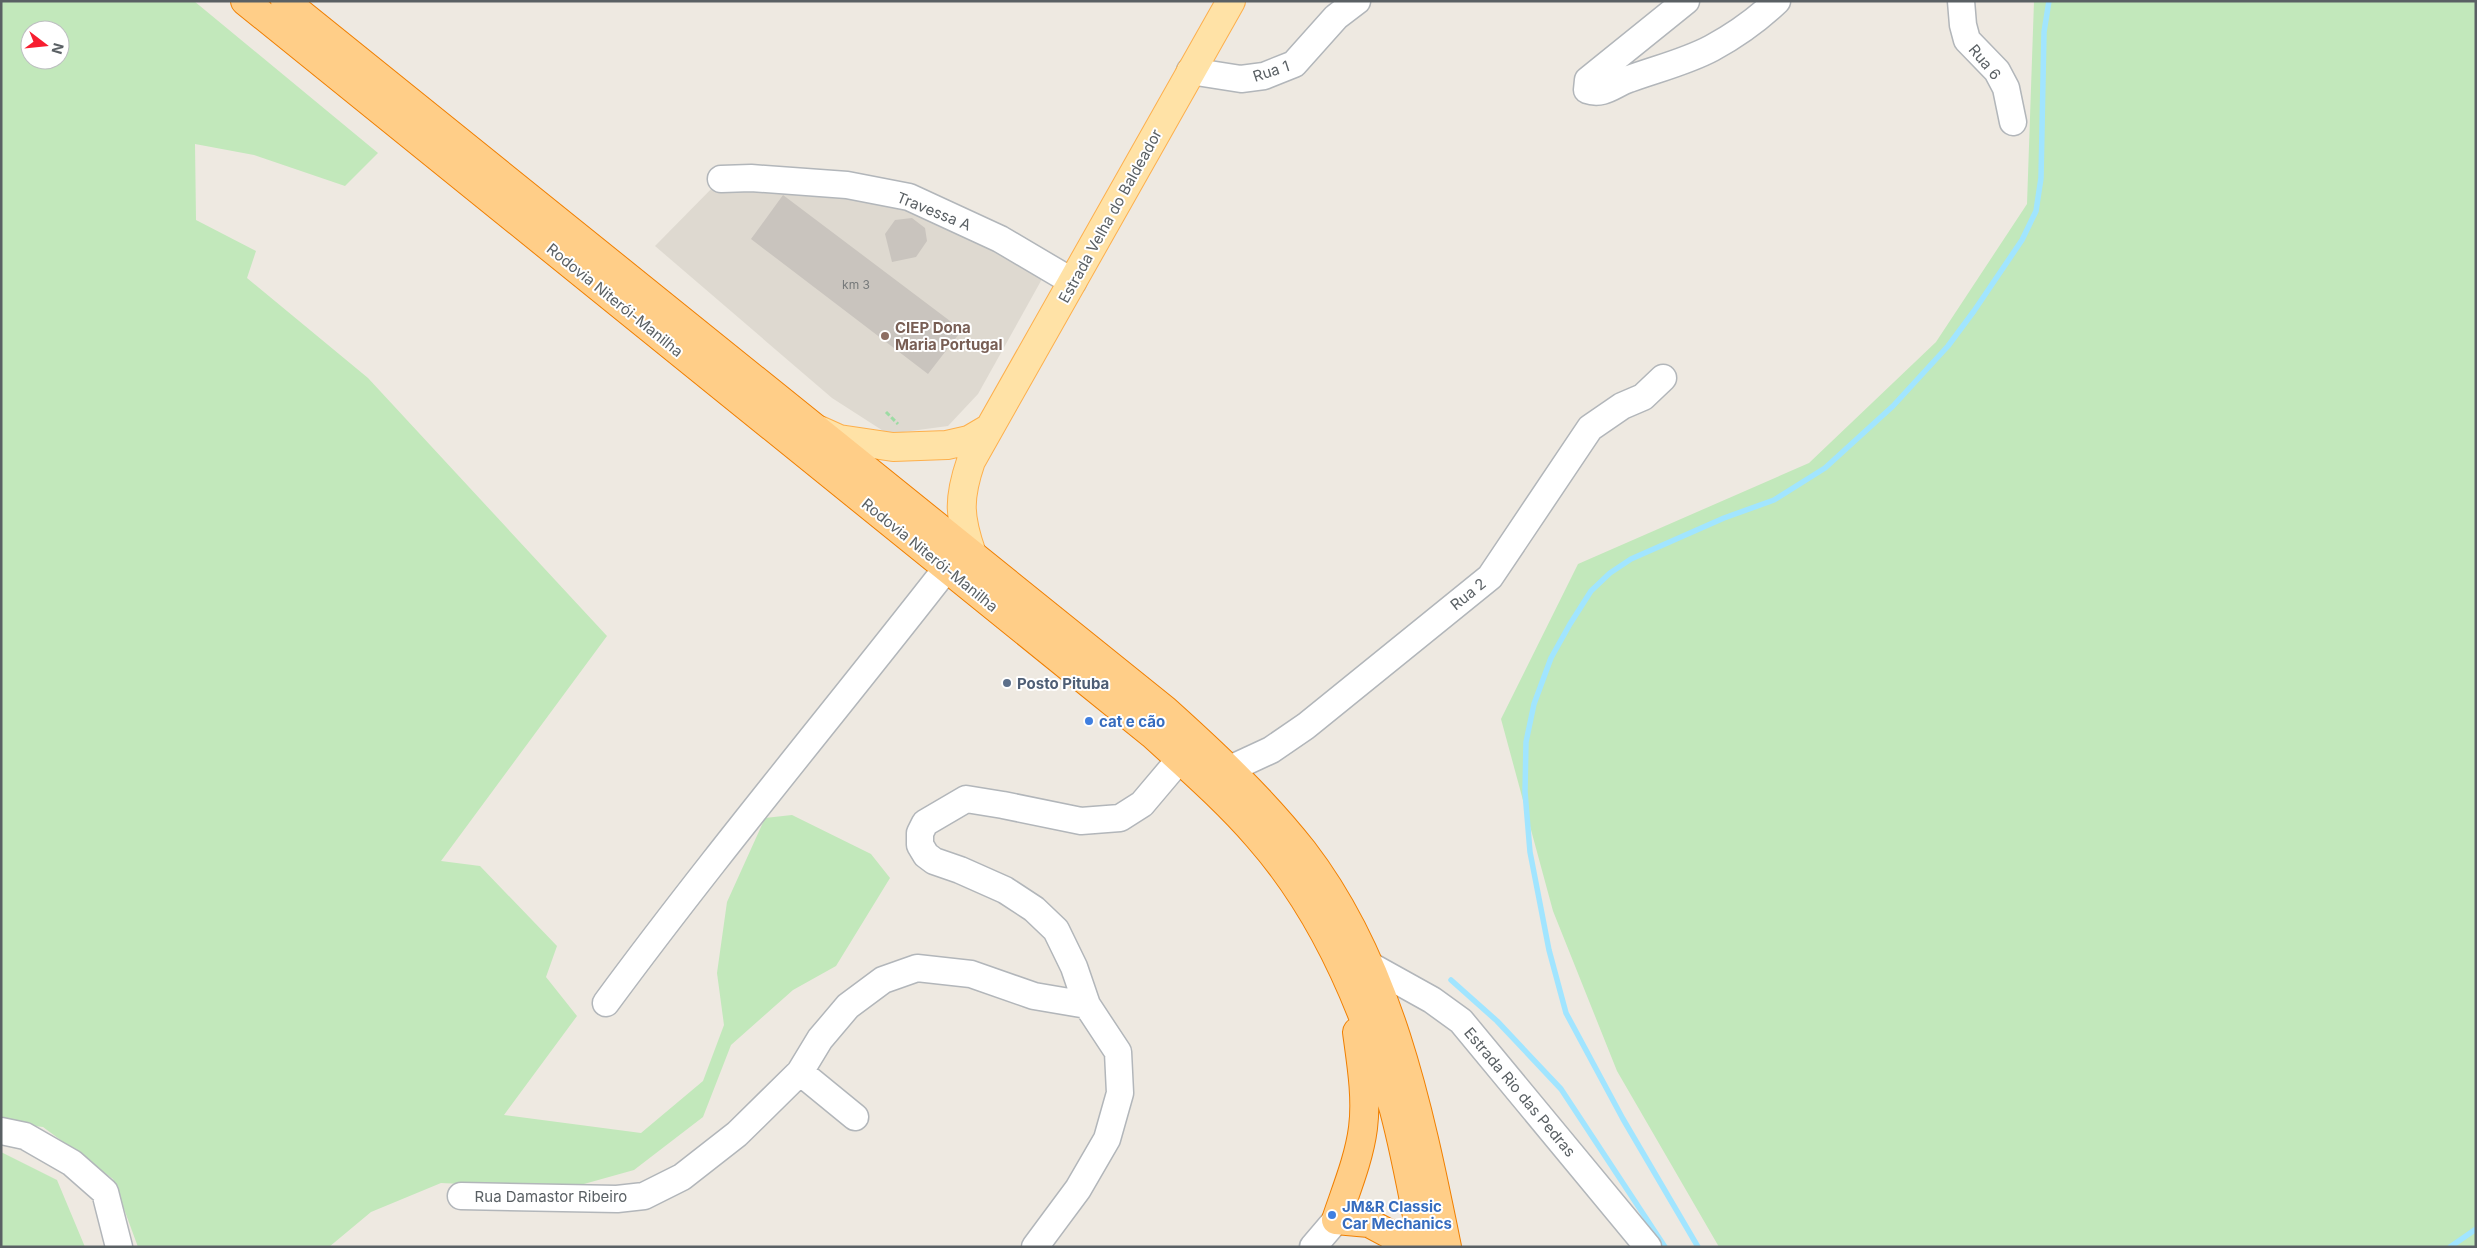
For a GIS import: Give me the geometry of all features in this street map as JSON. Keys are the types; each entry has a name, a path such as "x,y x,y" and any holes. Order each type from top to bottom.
{"highway":[{"name":"Rodovia Niterói-Manilha","path":"245,1 946,569 1125,711 1180,759 1258,838 1294,884 1329,942 1352,993 1380,1064 1394,1112 1423,1247"},
{"name":"Rodovia Niterói-Manilha","path":"285,1 1166,710 1230,769 1265,805 1304,853 1329,891 1369,965 1407,1070 1447,1247"},
{"path":"1352,993 1360,1054 1363,1127 1356,1161 1336,1220 1369,1223 1403,1243"}],"main road":[{"name":"Estrada Velha do Baldeador","path":"972,554 962,526 962,493 970,461 1231,1"},
{"path":"812,427 839,440 893,447 947,445 969,440 986,430"}],"street":[{"name":"Rua 1","path":"1190,71 1241,79 1264,76 1294,64 1336,17 1357,1"},
{"path":"1686,1 1588,80 1587,90 1595,93 1608,90 1626,80 1712,48 1766,11 1776,1"},
{"name":"Rua 6","path":"1961,1 1963,25 1967,40 1997,70 2006,88 2013,122"},
{"name":"Travessa A","path":"721,179 760,178 847,185 909,198 1000,239 1073,282"},
{"name":"Rua 2","path":"1230,769 1271,750 1306,726 1490,577 1590,428 1622,406 1644,397 1663,378"},
{"path":"606,1002 675,909 832,715 946,569"},
{"path":"1036,1247 1078,1189 1107,1139 1120,1093 1118,1052 1087,1005 1074,967 1056,930 1034,909 1005,890 934,861 926,855 920,844 920,833 925,823 966,799 1081,821 1120,818 1142,804 1180,759"},
{"name":"Estrada Rio das Pedras","path":"1369,965 1432,1000 1460,1021 1648,1247"},
{"name":"Rua Damastor Ribeiro","path":"461,1196 616,1199 644,1196 682,1177 737,1134 800,1072 820,1039 848,1006 883,980 917,968 970,974 1034,996 1087,1005"},
{"path":"800,1072 855,1117"},
{"path":"1,1131 26,1136 72,1163 105,1192 119,1247"},
{"path":"1313,1247 1336,1220"}],"shaded area":[{"name":"CIEP Dona Maria Portugal","path":"721,179 847,185 959,231 1042,279 978,394 948,426 888,434 832,398 655,246"}],"green space":[{"path":"1,1 194,1 378,153 345,186 254,155 195,144 196,220 256,251 247,278 368,378 607,636 441,861 480,866 557,946 546,977 577,1016 504,1115 641,1133 703,1081 724,1025 717,973 727,902 765,818 792,815 871,854 890,878 836,966 793,990 731,1045 703,1117 634,1170 566,1189 441,1183 371,1212 329,1247 138,1247 113,1179 43,1127 1,1122"},
{"path":"2034,1 2476,1 2476,1247 1719,1247 1617,1071 1553,911 1501,719 1578,564 1809,463 1936,342 2027,204"},
{"path":"1,1152 57,1180 85,1247 1,1247"}],"building":[{"path":"783,195 962,330 928,374 751,239"},
{"path":"912,218 925,228 927,241 916,257 892,262 885,234 895,220"}],"waterway":[{"path":"1698,1247 1623,1119 1566,1013 1549,950 1530,852 1525,792 1526,742 1534,704 1551,658 1570,624 1591,591 1610,573 1631,559 1724,518 1774,500 1825,468 1893,406 1948,346 1974,311 2022,240 2036,211 2041,178 2044,32 2049,1"},
{"path":"1451,980 1497,1021 1561,1089 1665,1247"},
{"path":"2450,1247 2476,1229"}],"place":[{"name":"CIEP Dona Maria Portugal","path":"885,336"},
{"name":"Posto Pituba","path":"1007,683"},
{"name":"cat e cão","path":"1089,721"},
{"name":"JM&R Classic Car Mechanics","path":"1332,1215"}]}
